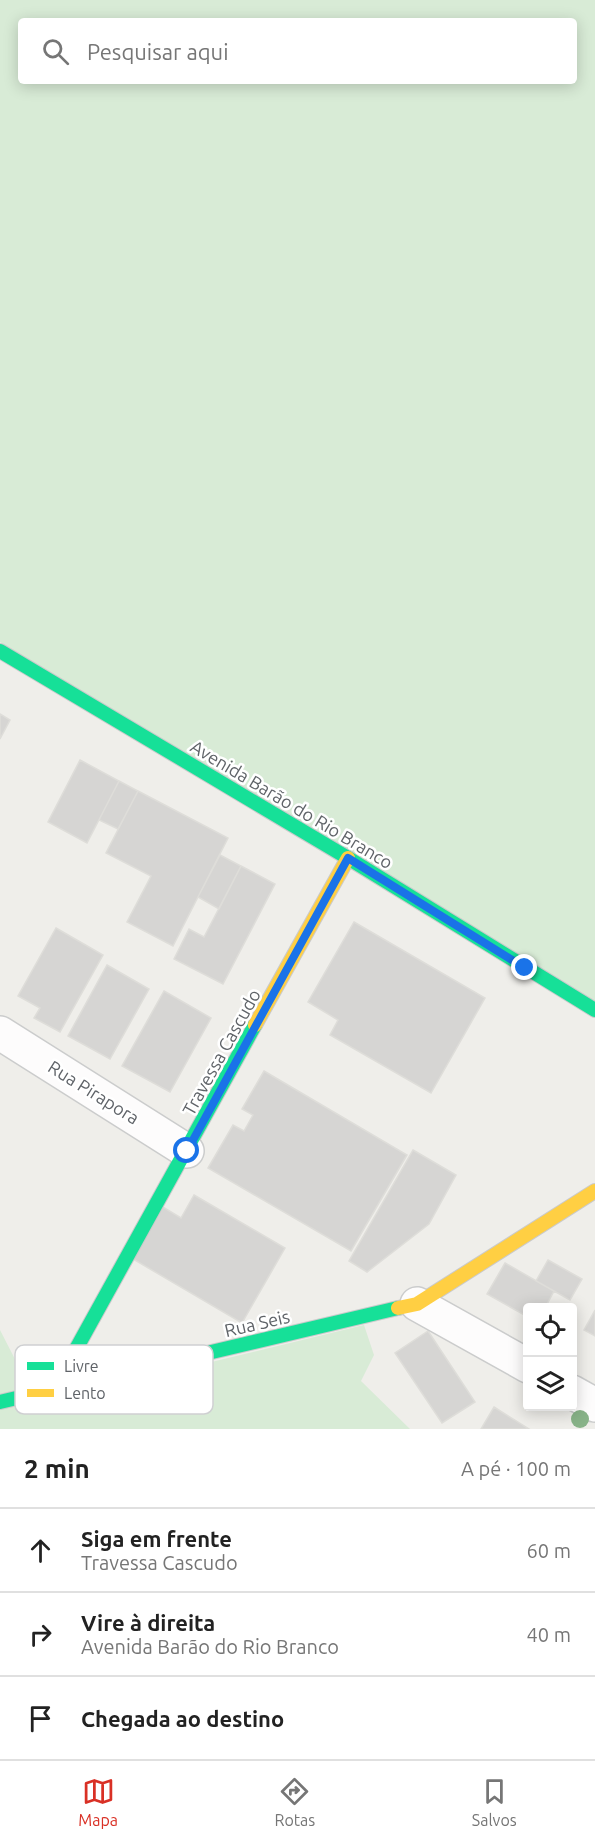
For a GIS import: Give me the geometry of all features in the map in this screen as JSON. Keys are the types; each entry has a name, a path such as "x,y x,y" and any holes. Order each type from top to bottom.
{"street":[{"name":"Avenida Barão do Rio Branco","path":"0,651 348,858 595,1010"},
{"name":"Travessa Cascudo","path":"79,1345 348,858"},
{"name":"Rua Pirapora","path":"0,1033 187,1151"},
{"name":"Rua Seis","path":"213,1352 417,1304 595,1191"},
{"path":"417,1304 523,1363"},
{"path":"577,1394 595,1405"},
{"name":"Rua Seis","path":"0,1402 15,1398"}],"green space":[{"path":"0,0 595,0 595,1001 0,642"},
{"path":"364,1325 374,1355 361,1381 410,1429 0,1429 0,1330 15,1359 15,1414 213,1414 213,1362"}],"building":[{"path":"0,714 10,720 0,739"},
{"path":"80,760 119,781 87,843 48,822"},
{"path":"119,781 138,791 118,829 99,820"},
{"path":"138,791 228,838 173,946 127,922 151,876 106,853"},
{"path":"220,855 241,866 219,909 198,897"},
{"path":"241,866 275,884 223,984 174,959 189,929 204,937"},
{"path":"354,922 485,998 431,1093 330,1035 338,1020 308,1002"},
{"path":"56,928 103,955 60,1032 34,1018 40,1008 18,996"},
{"path":"107,965 149,989 110,1059 68,1036"},
{"path":"164,991 211,1018 170,1092 122,1066"},
{"path":"264,1071 407,1155 351,1251 208,1168 233,1125 244,1131 253,1115 242,1109"},
{"path":"413,1150 456,1175 429,1224 367,1272 349,1261"},
{"path":"194,1195 285,1248 242,1323 133,1259 163,1207 181,1218"},
{"path":"548,1260 582,1279 570,1300 536,1281"},
{"path":"505,1263 554,1291 548,1303 523,1303 523,1314 487,1294"},
{"path":"595,1310 595,1336 584,1330"},
{"path":"428,1331 475,1402 442,1423 395,1353"},
{"path":"494,1407 529,1429 481,1429"}],"traffic: fast":[{"path":"0,651 348,858 595,1010"},
{"path":"78,1345 255,1025"},
{"path":"213,1352 398,1308"},
{"path":"0,1402 15,1398"}],"traffic: slow":[{"path":"255,1025 348,858"},
{"path":"398,1308 417,1304 595,1191"}],"route":[{"path":"187,1151 348,858 525,968"}]}
